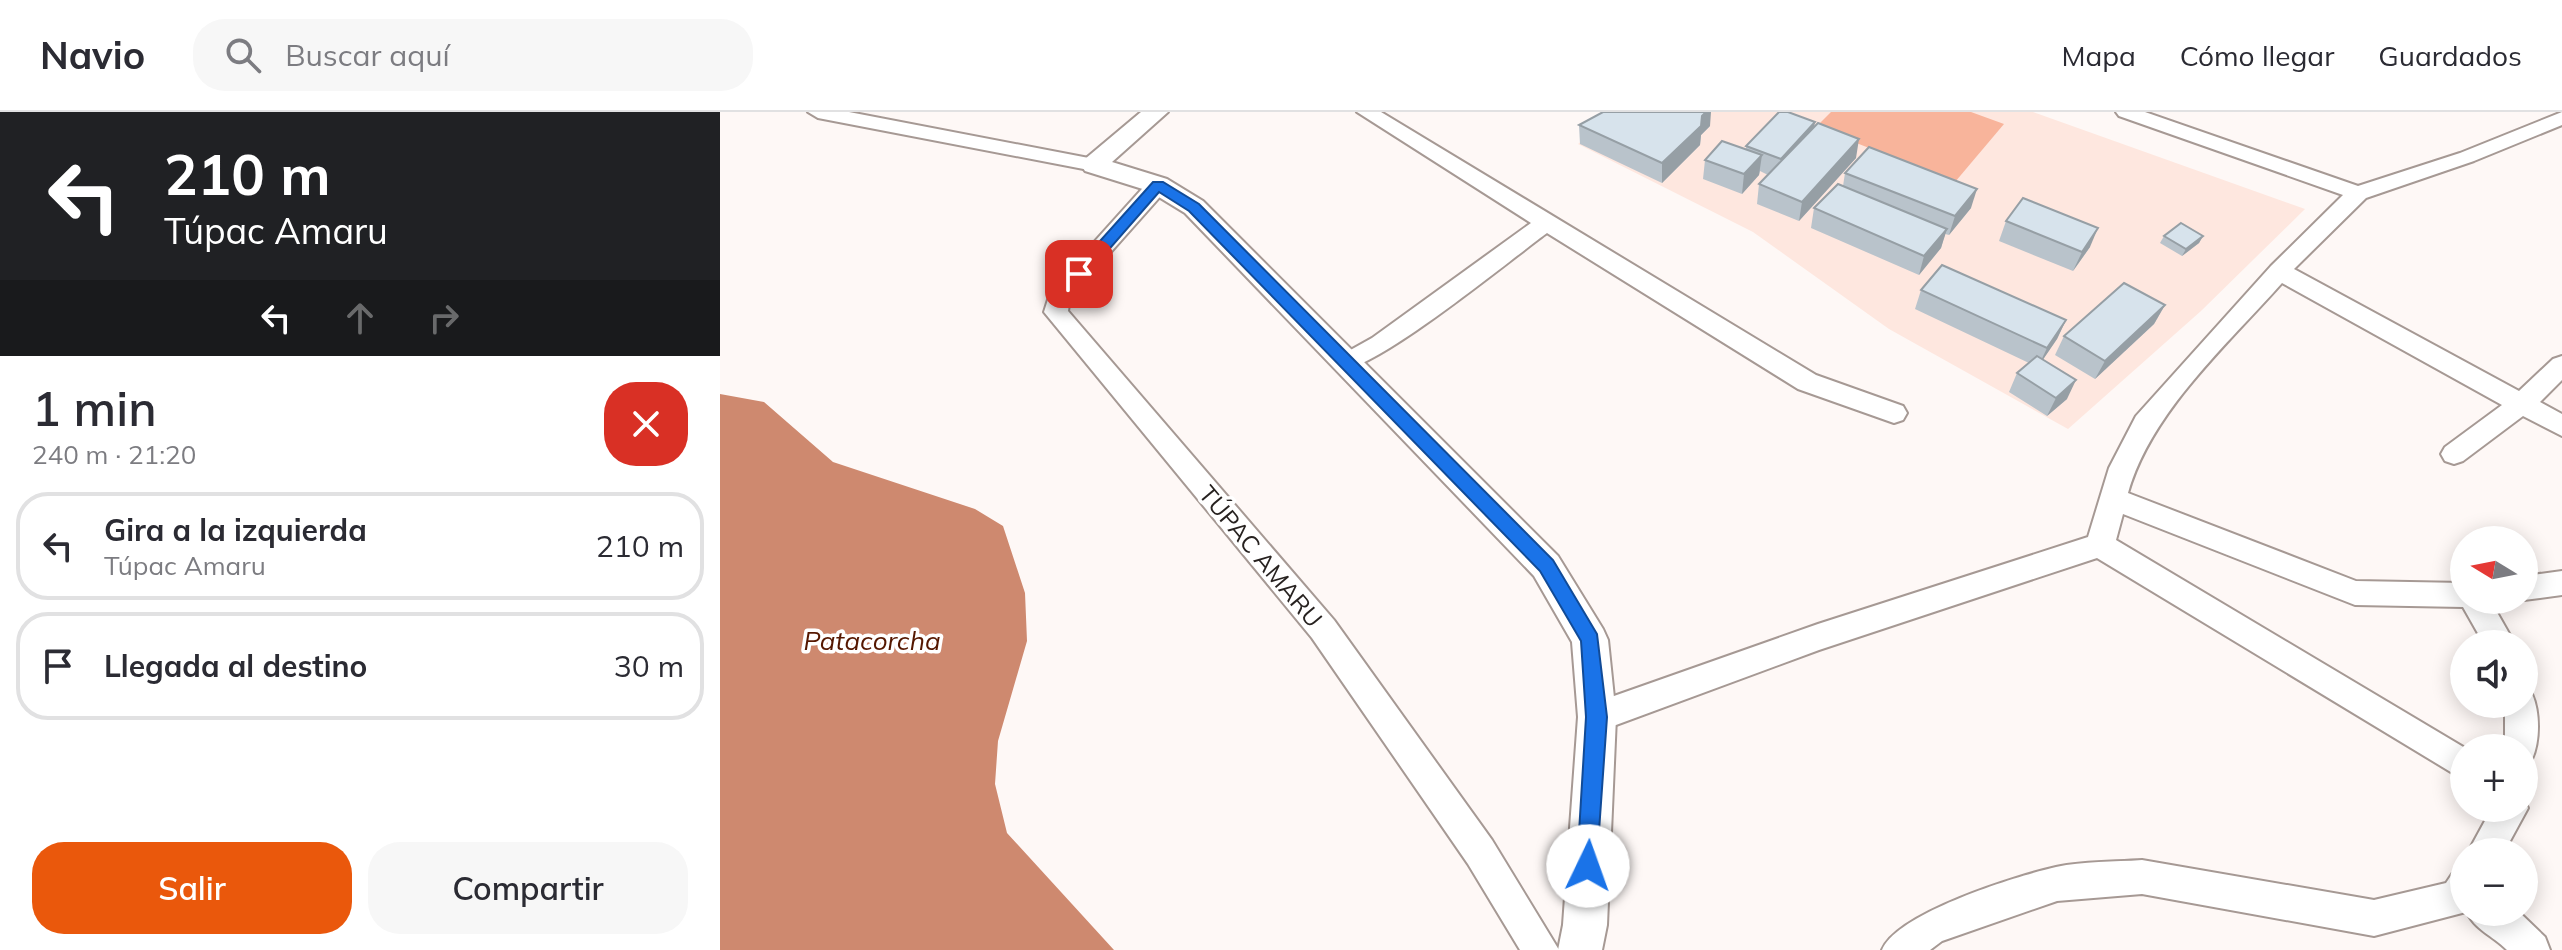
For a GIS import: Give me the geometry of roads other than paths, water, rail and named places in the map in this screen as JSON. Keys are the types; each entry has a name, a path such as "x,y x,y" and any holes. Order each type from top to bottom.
{"street":[{"path":"818,112 1094,165 1158,185 1194,207 1546,566 1590,640 1597,717 1585,925 1580,950"},
{"path":"1094,165 1156,112"},
{"path":"1367,112 1807,382 1894,413"},
{"path":"2126,112 2358,193"},
{"path":"2100,545 2122,468 2145,423 2279,271 2358,193 2467,157 2558,116"},
{"name":"TÚPAC AMARU","path":"1158,185 1059,296 1056,312 1323,629 1480,852 1541,950"},
{"path":"1347,363 1381,344 1547,222"},
{"path":"2279,271 2562,426"},
{"path":"2454,454 2523,403 2562,365"},
{"path":"2113,499 2355,593 2450,595"},
{"path":"1597,717 1818,637 2100,545 2450,757"},
{"path":"2538,586 2562,583"},
{"path":"1900,950 1932,927 2057,884 2142,877 2374,918 2450,903"},
{"path":"2508,926 2532,950"}],"water":[{"name":"Patacorcha","path":"720,394 764,402 833,462 975,509 1003,526 1025,593 1027,641 998,741 995,784 1007,833 1114,950 720,950"}]}
